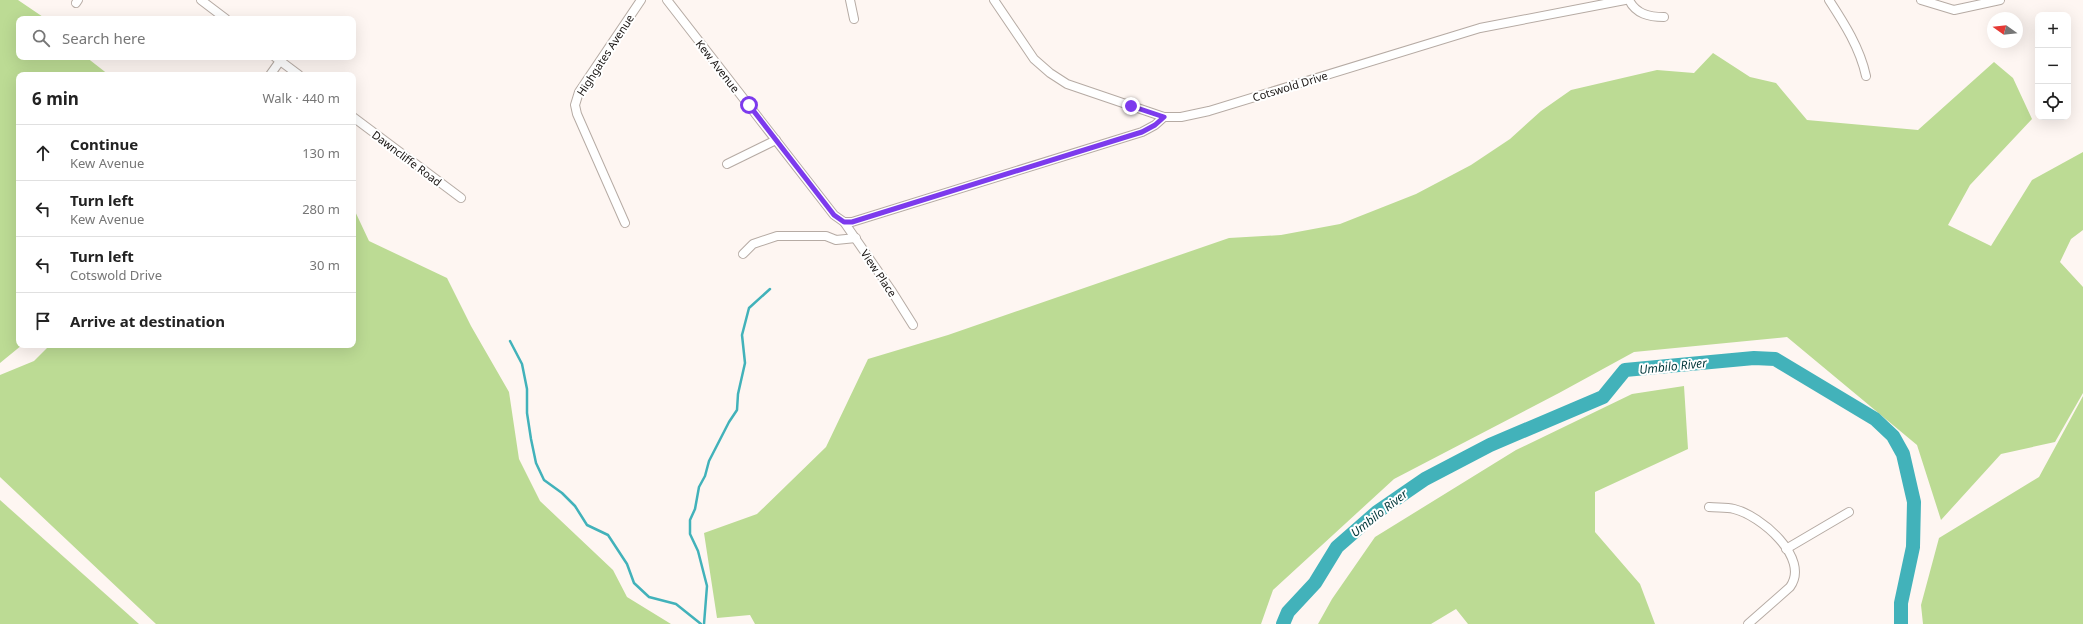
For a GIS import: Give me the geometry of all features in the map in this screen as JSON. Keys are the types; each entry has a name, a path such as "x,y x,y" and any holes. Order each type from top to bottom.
{"street":[{"path":"201,0 222,16"},
{"name":"Highgates Avenue","path":"625,223 577,114 575,105 579,92 641,0"},
{"name":"Kew Avenue","path":"667,0 834,215 844,222"},
{"path":"850,0 854,19"},
{"name":"Cotswold Drive","path":"994,0 1034,59 1050,73 1067,84 1164,117 1176,118 1209,111 1480,28 1625,0"},
{"path":"1629,0 1633,8 1641,14 1664,17"},
{"path":"1829,0 1844,24 1861,58 1866,76"},
{"path":"1921,0 1954,10 2000,0"},
{"path":"272,72 278,60"},
{"path":"279,60 295,72"},
{"path":"844,222 859,220 1142,132 1155,125 1164,117"},
{"name":"Dawncliffe Road","path":"356,119 461,198"},
{"path":"727,164 776,140"},
{"name":"View Place","path":"844,222 913,325"},
{"path":"743,254 753,244 777,236 826,236 836,240 856,238"},
{"path":"1709,507 1734,509 1750,516 1773,530 1792,559 1796,572 1794,581 1790,587 1748,624"},
{"path":"1786,549 1849,512"}],"green space":[{"path":"0,0 18,0 42,16 16,16 16,60 90,60 105,72 16,72 16,348 18,348 0,363"},
{"path":"1713,53 1750,77 1776,83 1807,120 1918,130 1994,62 2013,78 2032,119 1970,185 1948,225 1991,246 2032,180 2083,152 2083,230 2071,239 2060,262 2083,287 2083,393 2055,442 2001,454 1941,520 1917,445 1787,337 1634,352 1394,479 1273,590 1261,624 755,624 750,615 717,618 704,533 757,514 826,447 868,359 948,335 1229,238 1281,235 1340,224 1416,194 1471,165 1510,139 1541,111 1571,90 1657,70 1694,73"},
{"path":"356,213 369,241 447,278 471,326 509,392 519,459 540,501 613,570 627,597 671,624 156,624 0,477 0,375 34,361 47,348 356,348"},
{"path":"1684,386 1688,449 1595,492 1595,532 1640,584 1655,624 1468,624 1456,609 1431,624 1318,624 1332,599 1375,537 1516,450 1632,394"},
{"path":"2083,396 2083,624 1923,624 1921,605 1939,538 2039,477"},
{"path":"0,500 139,624 0,624"}],"waterway":[{"path":"704,624 707,586 698,551 690,534 690,520 695,509 699,487 705,476 709,461 729,422 737,410 738,394 745,363 742,335 749,308 770,289"},
{"path":"510,341 522,364 527,389 527,413 531,439 536,463 544,480 562,493 575,506 587,525 608,535 627,564 634,583 649,597 676,604 701,624"},
{"name":"Umbilo River","path":"1283,624 1288,612 1315,583 1337,547 1377,512 1425,479 1490,445 1603,397 1625,370 1754,358 1775,359 1875,419 1893,436 1903,454 1914,502 1913,547 1901,603 1901,624"}],"route":[{"path":"749,105 834,215 844,222 852,222 1142,132 1155,125 1164,117 1131,106"}]}
